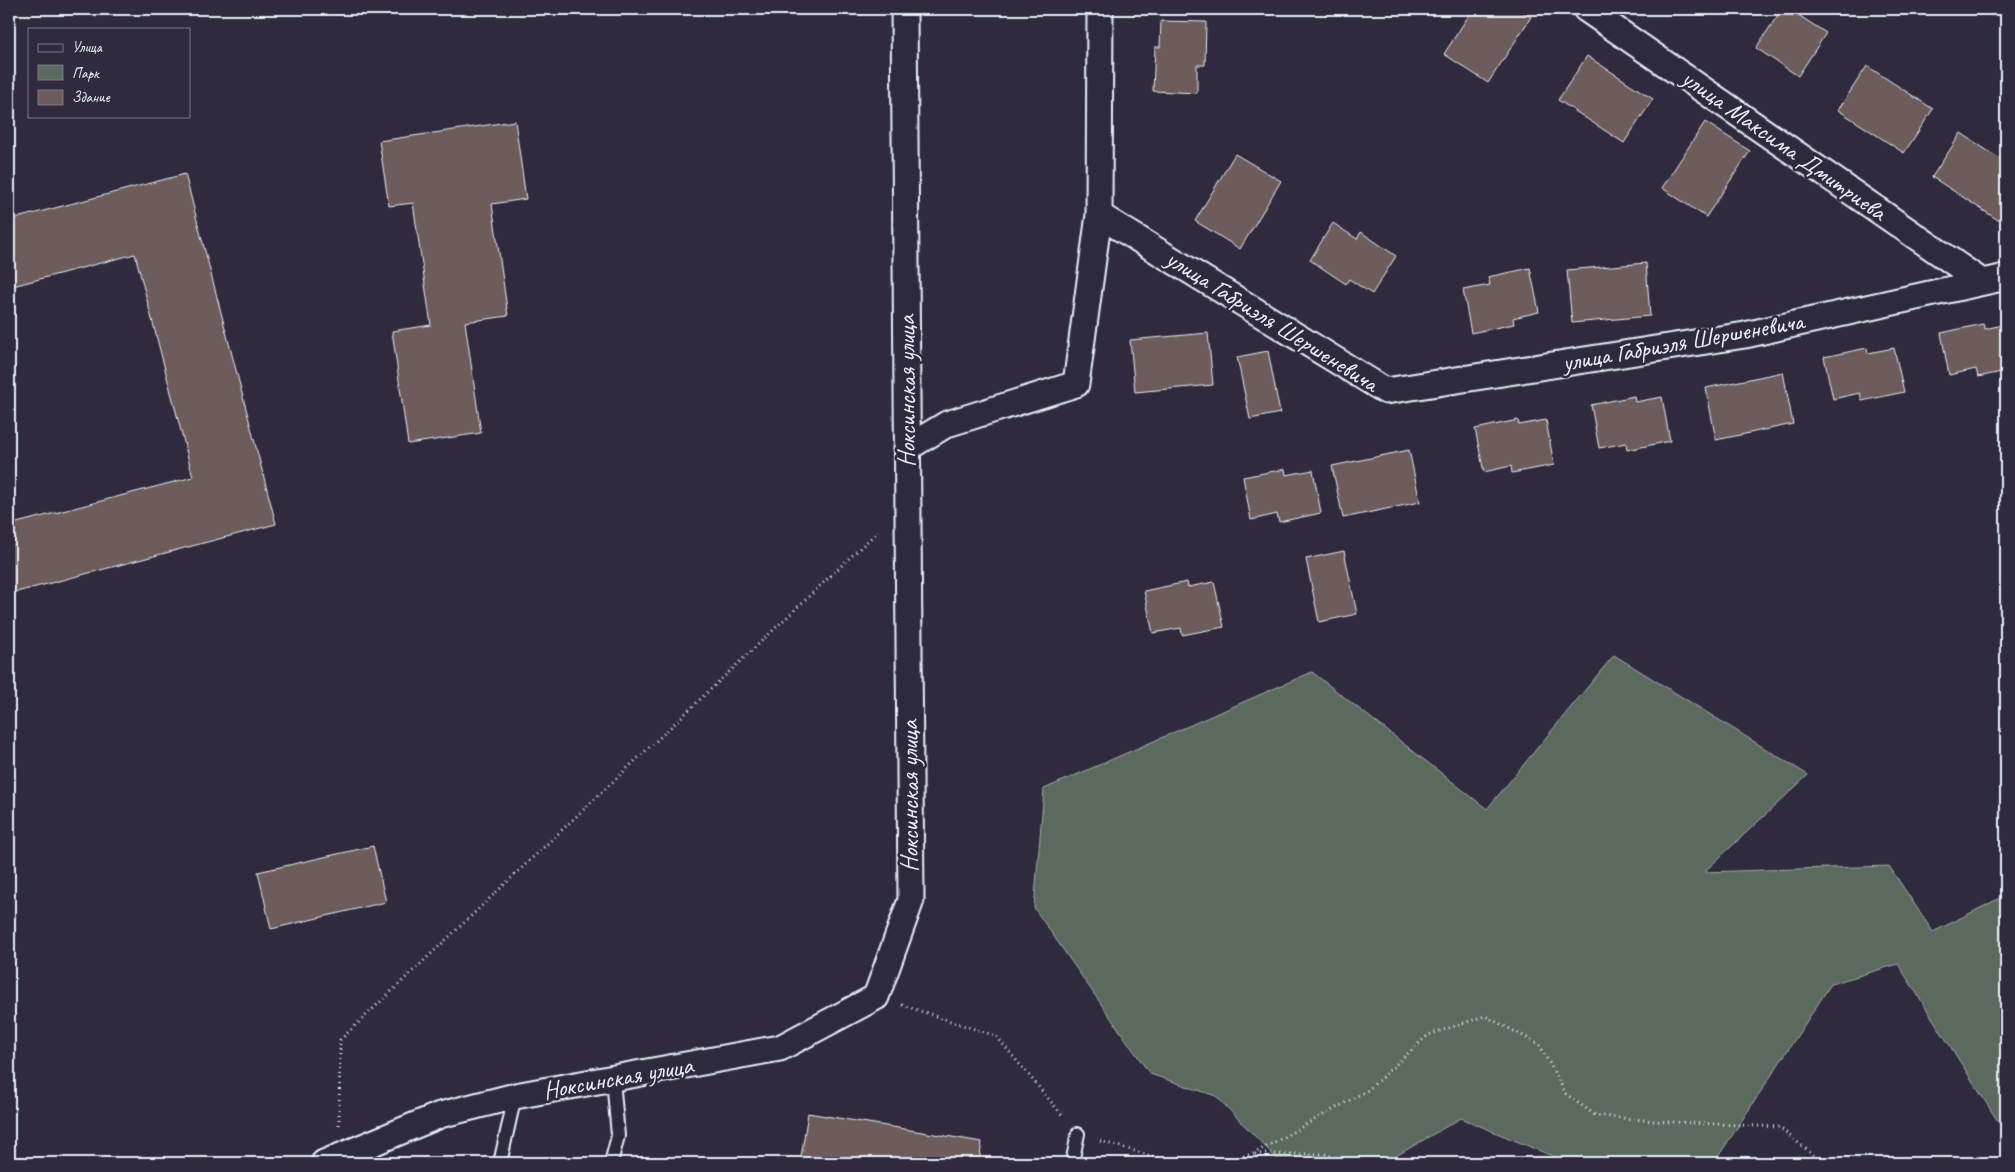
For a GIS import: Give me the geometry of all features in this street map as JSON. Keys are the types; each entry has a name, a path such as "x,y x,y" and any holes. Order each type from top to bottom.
{"street":[{"name":"Ноксинская улица","path":"331,1160 440,1115 515,1096 780,1048 876,997 911,900 904,9"},
{"path":"907,448 947,424 1076,384 1099,215 1100,9"},
{"name":"улица Максима Дмитриева","path":"1586,9 1982,282"},
{"name":"улица Габриэля Шершеневича","path":"1099,215 1386,391 1745,335 2006,277"}],"lane":[{"path":"611,1163 618,1136 613,1079"},
{"path":"500,1163 515,1096"},
{"path":"1072,1163 1078,1134"}],"path":[{"path":"331,1160 340,1040 908,503"},
{"path":"876,997 996,1036 1078,1134 1176,1163"},
{"path":"1253,1154 1368,1090 1428,1035 1485,1016 1539,1044 1566,1094 1595,1115 1654,1122 1779,1127 1822,1163"},
{"path":"1214,1163 1253,1154 1325,1154 1350,1163"}],"green space":[{"path":"1614,655 1808,775 1704,872 1889,866 1933,932 2006,895 2006,1134 1898,964 1831,984 1714,1163 1569,1163 1461,1118 1384,1163 1281,1163 1216,1096 1150,1074 1034,908 1044,789 1312,672 1487,809"}],"building":[{"path":"1473,9 1518,9 1531,17 1488,83 1444,54"},
{"path":"1782,9 1789,9 1826,33 1798,76 1756,48"},
{"path":"1161,21 1206,22 1205,65 1197,65 1197,93 1153,91 1155,47 1160,47"},
{"path":"1587,56 1653,99 1624,143 1558,100"},
{"path":"1867,66 1933,109 1904,153 1838,110"},
{"path":"515,121 526,199 492,204 508,316 465,322 481,433 408,444 392,331 431,325 413,203 389,206 379,141"},
{"path":"1705,122 1750,151 1706,217 1662,188"},
{"path":"1961,133 2006,163 2006,208 1998,220 1932,177"},
{"path":"1235,154 1281,181 1240,249 1195,221"},
{"path":"185,174 276,524 9,594 9,525 193,477 135,254 9,287 9,220"},
{"path":"1333,223 1357,239 1361,232 1396,256 1372,294 1349,279 1346,284 1310,260"},
{"path":"1646,263 1650,316 1572,323 1567,270"},
{"path":"1530,268 1539,312 1513,318 1514,324 1471,333 1463,290 1490,285 1488,277"},
{"path":"1983,324 1985,329 2006,324 2006,371 1978,377 1976,369 1949,375 1941,333"},
{"path":"1208,333 1213,385 1135,392 1130,340"},
{"path":"1867,348 1868,353 1894,348 1904,392 1862,401 1860,393 1833,399 1824,357"},
{"path":"1268,351 1280,413 1250,419 1237,357"},
{"path":"1783,372 1793,424 1716,440 1706,388"},
{"path":"1634,396 1635,402 1662,397 1670,441 1627,450 1626,443 1599,448 1591,405"},
{"path":"1518,420 1519,425 1546,420 1554,465 1512,473 1511,466 1484,472 1475,429"},
{"path":"1409,450 1420,502 1343,518 1332,466"},
{"path":"1285,469 1286,475 1313,470 1321,513 1279,522 1277,514 1251,520 1243,477"},
{"path":"1344,551 1357,614 1319,622 1306,559"},
{"path":"1187,582 1188,587 1214,582 1224,627 1182,635 1181,628 1153,633 1144,591"},
{"path":"373,846 386,902 271,929 258,872"},
{"path":"808,1113 982,1142 979,1163 800,1163"}]}
